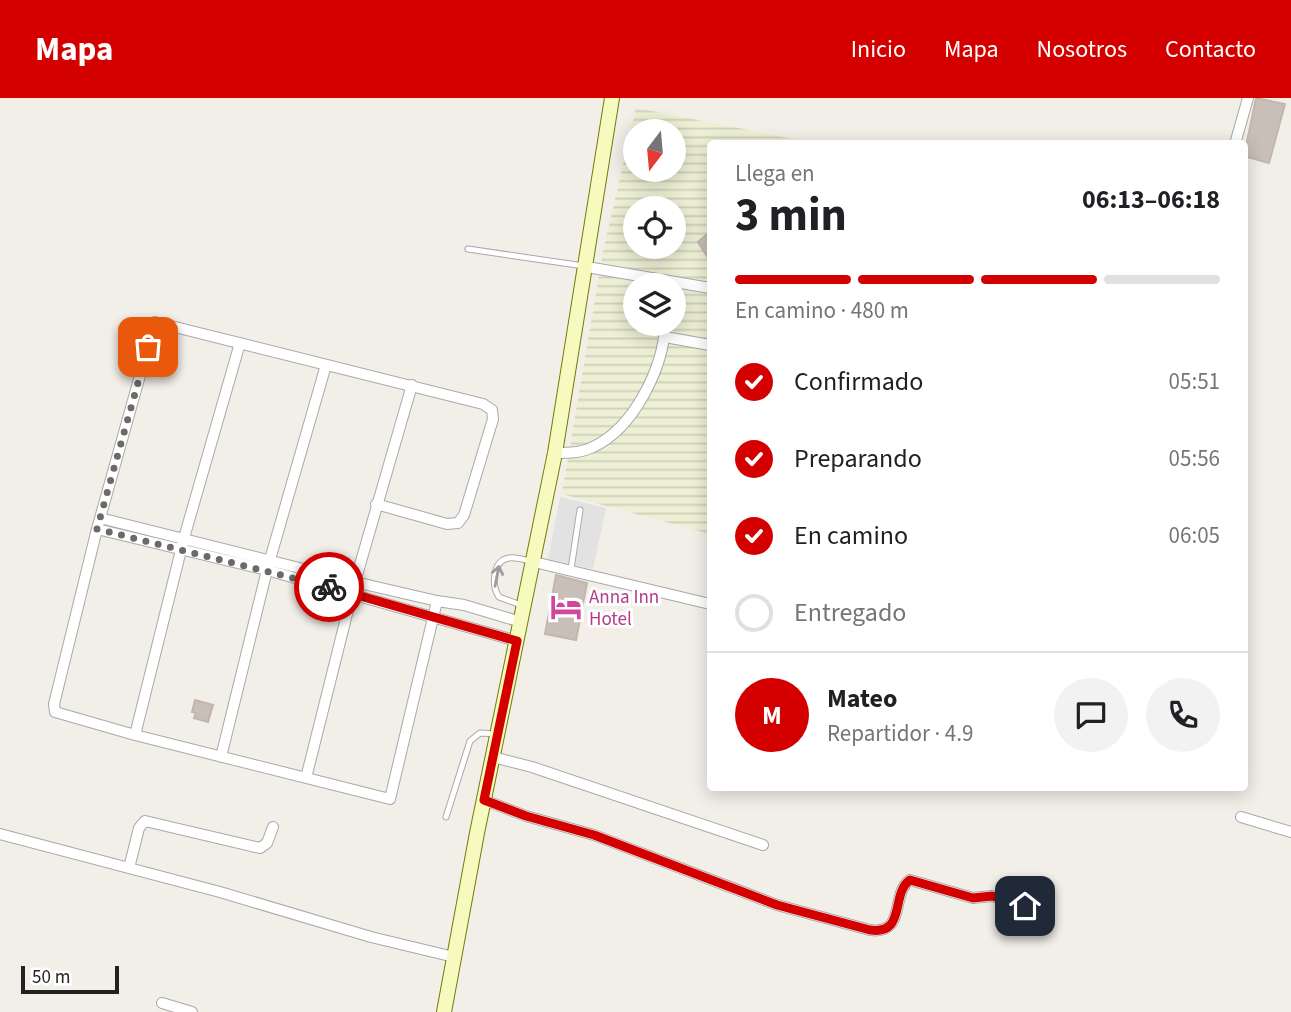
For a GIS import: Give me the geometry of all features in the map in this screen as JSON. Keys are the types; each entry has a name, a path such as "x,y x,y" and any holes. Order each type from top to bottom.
{"main road":[{"path":"444,1012 497,734 555,453 587,267 612,98"}],"street":[{"path":"1236,140 1248,98"},
{"path":"587,267 623,275"},
{"path":"686,286 707,288"},
{"path":"376,504 447,524 458,523 464,515 493,419 492,411 483,404 412,385 155,322 98,524 54,710 59,715 390,799 437,601"},
{"path":"555,453 584,451 605,440 617,429 647,388 665,337 707,344"},
{"path":"135,735 184,538 240,343"},
{"path":"221,757 268,565 326,365"},
{"path":"306,778 353,588 412,385"},
{"path":"98,524 184,538 353,588 517,641"},
{"path":"98,524 181,550 268,565"},
{"path":"534,562 707,603"},
{"path":"353,588 464,605 522,622"},
{"path":"482,630 486,612"},
{"path":"494,757 532,767 764,845"},
{"path":"484,800 526,816 606,839 777,905 870,930 881,931 889,927 905,884 910,880 973,898 992,896 1048,913"},
{"path":"1241,817 1291,832"},
{"path":"130,869 139,828 145,821 260,848 267,843 273,827"},
{"path":"0,834 254,901 372,937 454,957"},
{"path":"162,1003 192,1012"}],"lane":[{"path":"468,249 587,267"},
{"path":"571,569 580,510"},
{"path":"525,606 499,597 495,592 494,579 497,567 503,560 517,558 534,562"},
{"path":"446,817 470,741 480,733 497,734"}],"green space":[{"path":"636,108 800,140 707,140 707,533 562,494 603,252 623,165 623,182 686,182 686,119 633,119"}],"shaded area":[{"path":"560,497 606,508 593,569 548,559"}],"building":[{"path":"1256,98 1285,104 1269,163 1248,157 1247,140"},
{"path":"707,234 707,256 698,242"},
{"name":"Anna Inn Hotel","path":"556,575 587,583 576,640 545,634"},
{"path":"195,700 213,705 208,722 194,718 196,713 192,712"}],"way so far":[{"path":"148,347 97,529 329,587"}],"place":[{"name":"Anna Inn Hotel","path":"566,607"}],"route":[{"path":"329,587 517,641 484,800 526,816 594,835 777,905 870,930 881,931 889,927 905,884 910,880 973,898 992,896 1025,906"}]}
